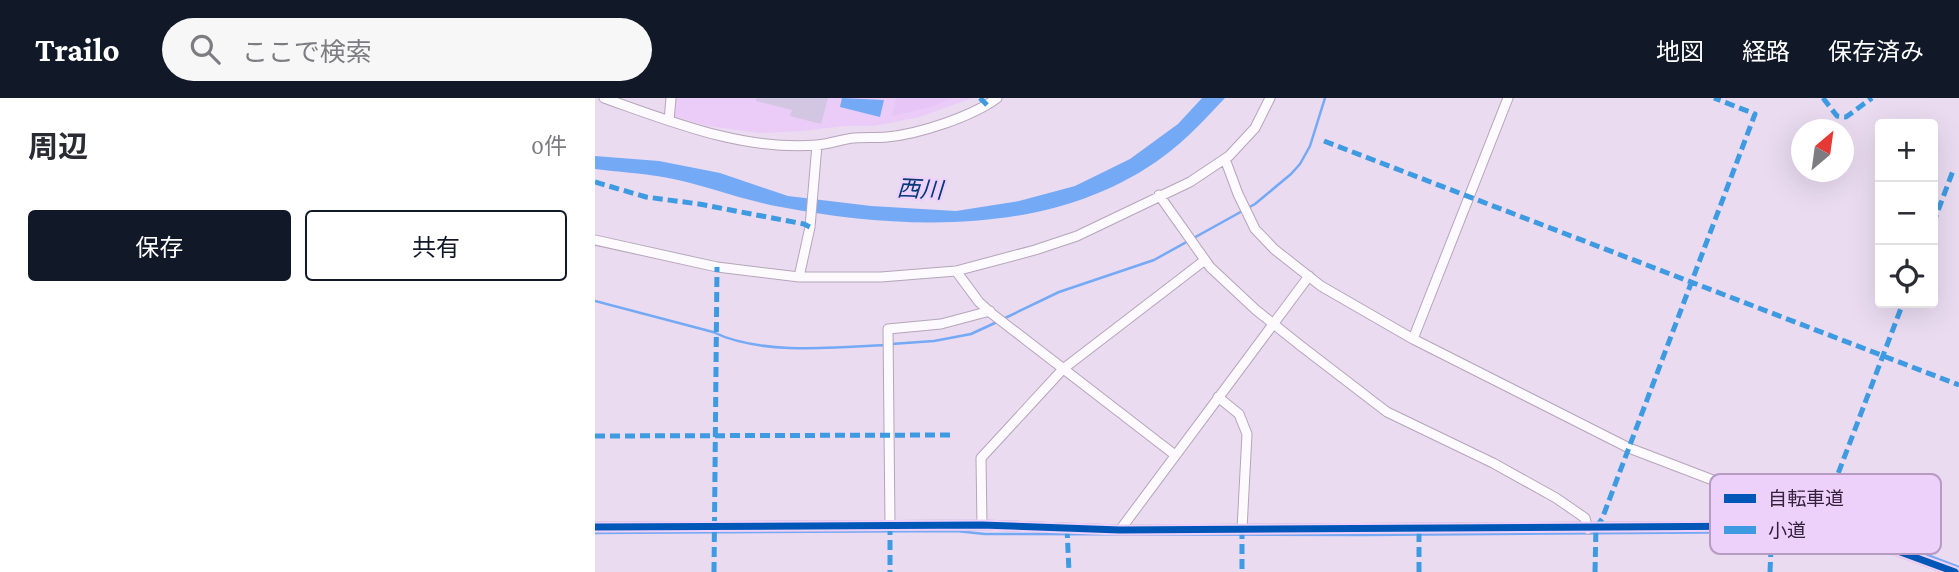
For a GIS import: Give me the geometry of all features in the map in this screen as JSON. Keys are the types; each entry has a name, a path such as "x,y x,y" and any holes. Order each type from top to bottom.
{"street":[{"path":"604,98 697,131 764,143 817,145 852,138 889,137 920,129 949,121 997,98"},
{"path":"669,121 671,98"},
{"path":"595,240 716,267 799,277 881,276 956,271 1077,236 1190,182 1225,159 1255,128 1270,98"},
{"path":"1413,339 1508,98"},
{"path":"799,277 810,219 817,145"},
{"path":"1225,159 1255,229 1274,249 1321,286 1413,339 1629,447 1710,479"},
{"path":"1159,195 1205,260 1273,324 1387,412 1493,463 1556,498 1585,518 1588,529"},
{"path":"982,525 981,458 1063,369 1205,260"},
{"path":"956,271 979,302 1175,455"},
{"path":"1120,530 1309,276"},
{"path":"890,525 888,328 941,324 990,311"},
{"path":"1218,397 1239,414 1247,434 1242,529"},
{"path":"595,527 982,525 1120,530 1710,527"},
{"path":"1906,554 1955,572"}],"shaded area":[{"path":"675,98 972,98 920,117 874,126 760,133 708,126 673,116"},
{"path":"896,98 952,98 932,107 892,116"}],"water":[{"path":"842,98 884,100 880,117 840,107"},
{"path":"1202,98 1225,98 1172,150 1122,182 1077,201 1029,214 979,220 929,223 829,215 766,204 663,177 595,169 595,156 659,161 720,173 788,196 871,206 956,211 1019,201 1075,186 1130,159 1178,124"}],"building":[{"path":"756,98 828,98 821,124 790,116 792,110 756,101"}],"waterway":[{"path":"1003,319 1059,292 1154,260 1255,204 1300,164 1310,146 1325,98"},
{"path":"595,301 752,344 797,348 885,345"},
{"path":"891,344 934,341 971,334 997,322"},
{"path":"595,533 956,531 985,534 1363,535 1710,532"},
{"path":"1925,554 1959,567"}],"marked path":[{"path":"980,98 987,105"},
{"path":"1595,572 1596,527 1602,519 1755,114 1714,98"},
{"path":"1823,98 1837,116 1846,117 1872,98"},
{"path":"1324,141 1959,385"},
{"path":"1938,211 1954,168"},
{"path":"595,182 646,197 699,204 810,227"},
{"path":"714,572 717,267"},
{"path":"1838,474 1901,308"},
{"path":"595,436 953,435"},
{"path":"890,525 890,572"},
{"path":"1067,528 1069,572"},
{"path":"1419,528 1419,572"},
{"path":"1242,529 1242,572"},
{"path":"1770,572 1771,554"}],"cycle path":[{"path":"595,527 982,525 1120,530 1710,526"},
{"path":"1906,554 1955,572"}],"water label":[{"name":"西川","path":"920,189"}]}
